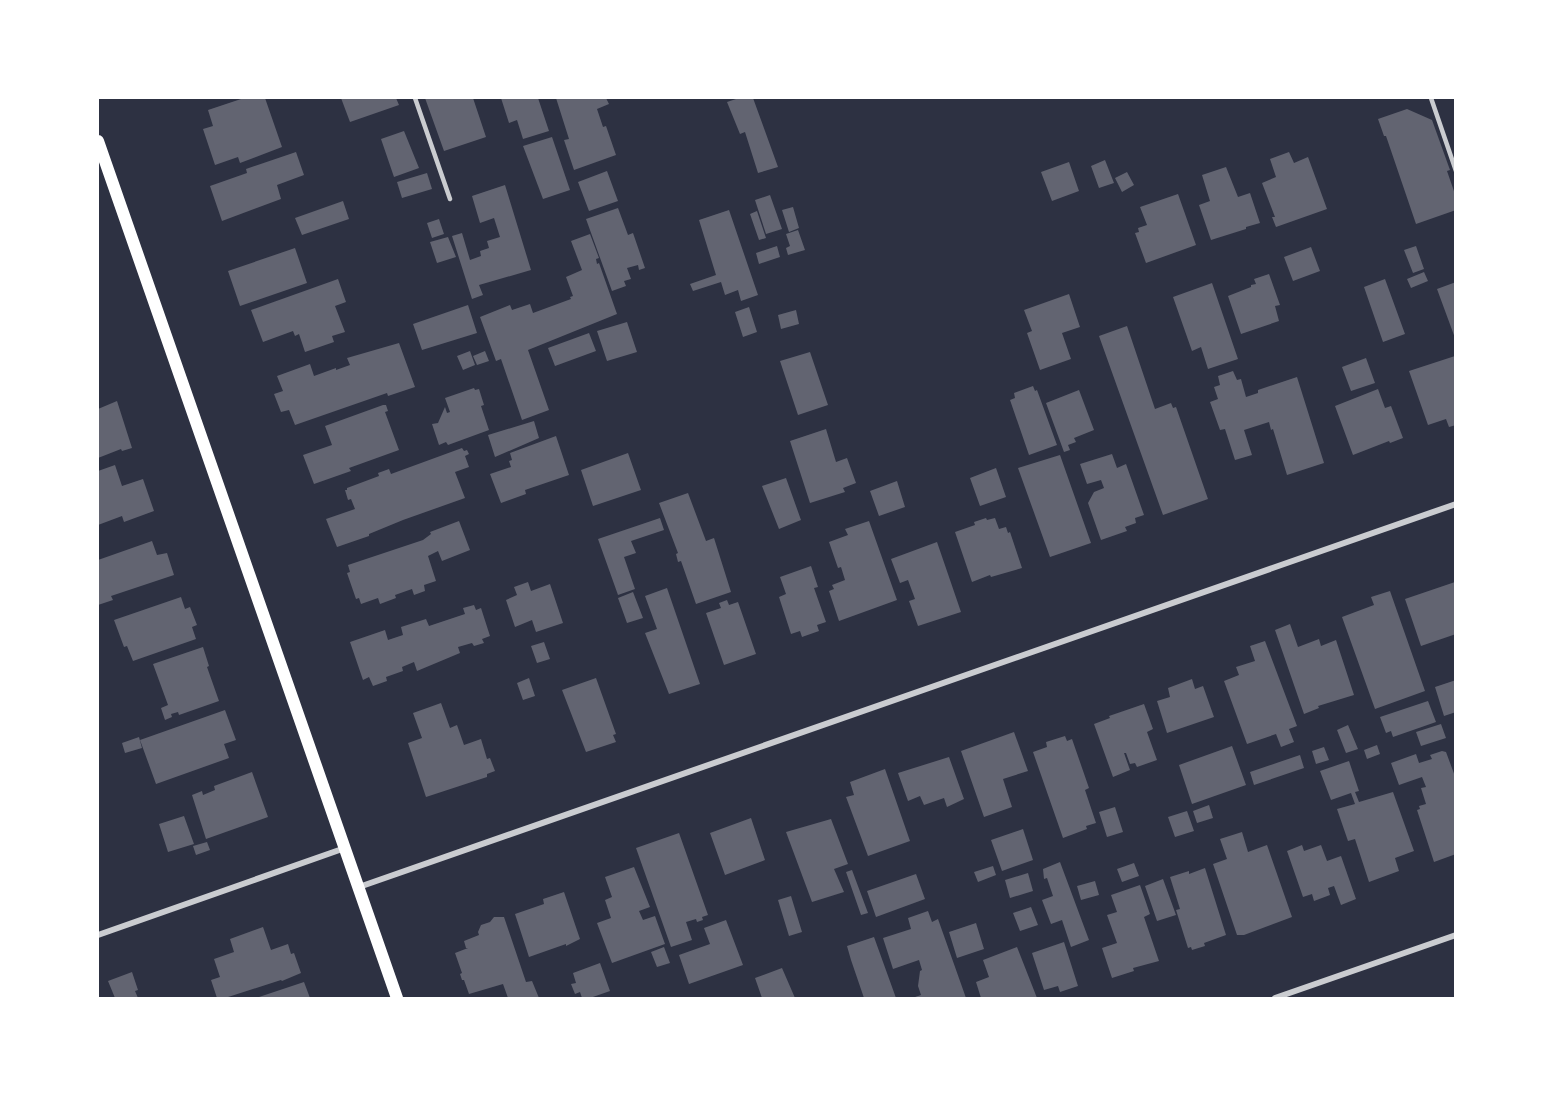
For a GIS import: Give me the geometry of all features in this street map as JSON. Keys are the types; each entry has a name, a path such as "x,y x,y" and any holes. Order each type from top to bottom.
{"main road":[{"path":"98,141 397,999"}],"street":[{"path":"358,888 1455,504"},
{"path":"98,935 345,848"},
{"path":"1275,999 1286,997 1455,935"}],"lane":[{"path":"415,98 450,200"},
{"path":"1431,98 1455,171"}],"building":[{"path":"244,98 265,98 282,147 240,163 238,157 215,165 203,129 213,126 208,110"},
{"path":"341,98 396,98 399,105 350,122"},
{"path":"425,98 473,98 486,137 444,151"},
{"path":"501,98 538,98 549,131 523,139 517,120 509,123"},
{"path":"556,98 606,98 609,104 597,109 603,127 606,126 616,155 574,170 564,140 569,139"},
{"path":"739,98 753,98 778,167 758,173 745,132 740,134 727,102"},
{"path":"1407,109 1432,120 1450,170 1447,171 1456,197 1456,210 1416,224 1378,119"},
{"path":"404,131 419,168 394,177 381,139"},
{"path":"552,137 570,190 543,199 523,146"},
{"path":"296,152 304,175 277,185 281,199 222,221 210,186 247,173 246,169"},
{"path":"1289,152 1294,163 1308,157 1327,209 1276,227 1272,217 1275,217 1262,183 1276,177 1270,159"},
{"path":"1105,160 1114,183 1099,188 1091,166"},
{"path":"1069,162 1079,191 1052,201 1041,172"},
{"path":"1226,167 1238,197 1250,193 1260,223 1211,240 1199,205 1210,201 1202,175"},
{"path":"607,171 618,201 589,211 578,182"},
{"path":"1127,172 1134,185 1122,192 1115,178"},
{"path":"427,173 432,189 402,198 397,182"},
{"path":"505,185 531,270 479,285 483,295 472,299 452,236 462,233 470,260 481,256 480,251 489,248 487,241 500,237 494,218 480,223 472,196"},
{"path":"1178,194 1196,245 1146,263 1135,233 1139,232 1138,228 1147,225 1140,207"},
{"path":"770,195 782,229 766,234 755,200"},
{"path":"343,201 349,219 302,235 295,218"},
{"path":"793,207 799,228 789,232 782,210"},
{"path":"618,208 628,235 633,233 645,268 639,270 638,265 627,268 631,279 624,281 626,286 612,291 586,219"},
{"path":"729,210 758,295 741,301 738,290 725,295 721,282 693,291 690,284 716,275 699,220"},
{"path":"757,211 766,238 759,240 750,214"},
{"path":"439,219 444,234 432,238 427,223"},
{"path":"798,230 805,250 788,255 786,248 790,246 786,234"},
{"path":"590,234 599,258 596,259 597,264 599,263 617,314 528,350 549,410 522,420 501,359 496,361 480,317 510,305 512,310 530,304 533,313 571,299 570,297 573,296 566,277 582,270 571,241"},
{"path":"448,237 456,257 437,263 430,242"},
{"path":"777,246 780,257 759,264 756,253"},
{"path":"1416,246 1424,269 1413,273 1404,250"},
{"path":"1311,247 1320,271 1293,281 1284,257"},
{"path":"295,248 307,283 240,306 228,271"},
{"path":"1424,272 1428,281 1411,288 1407,279"},
{"path":"1269,274 1280,305 1275,306 1279,321 1241,334 1228,296 1251,287 1256,284 1254,279"},
{"path":"338,279 346,302 335,306 345,332 332,336 334,342 305,352 299,334 295,336 293,331 263,342 251,310"},
{"path":"1385,279 1405,334 1383,342 1364,287"},
{"path":"1456,282 1456,338 1455,338 1437,289"},
{"path":"1212,283 1238,359 1208,369 1201,347 1192,351 1173,297"},
{"path":"1069,294 1080,327 1062,333 1071,359 1040,370 1027,333 1032,331 1024,310"},
{"path":"468,305 477,333 422,350 413,324"},
{"path":"749,307 757,332 743,337 735,312"},
{"path":"796,310 799,324 781,329 778,315"},
{"path":"627,322 637,352 607,361 597,331"},
{"path":"1127,326 1155,409 1171,403 1173,408 1176,407 1208,499 1163,515 1099,336"},
{"path":"589,333 596,351 555,366 548,348"},
{"path":"399,343 415,387 388,396 387,393 295,425 289,410 281,412 274,394 283,391 277,376 310,364 314,376 350,365 347,358"},
{"path":"470,351 475,365 463,370 457,356"},
{"path":"485,351 489,361 477,365 473,356"},
{"path":"810,352 828,405 798,415 780,361"},
{"path":"1455,356 1456,425 1449,427 1446,419 1428,425 1409,371"},
{"path":"1366,358 1375,383 1351,391 1342,367"},
{"path":"1233,371 1237,380 1241,379 1246,397 1258,393 1258,390 1297,377 1324,463 1287,475 1269,422 1244,430 1252,455 1235,460 1225,429 1220,430 1210,402 1218,399 1214,387 1220,385 1218,376"},
{"path":"1033,386 1035,391 1037,390 1057,445 1029,455 1010,400 1015,398 1014,393"},
{"path":"474,388 479,389 484,405 481,406 489,430 448,445 446,442 439,445 432,424 438,423 445,407 447,413 450,412 445,398"},
{"path":"1378,389 1385,408 1391,406 1403,438 1353,455 1335,406"},
{"path":"1079,390 1094,430 1074,438 1076,442 1068,445 1070,450 1064,452 1046,403"},
{"path":"117,401 132,448 122,451 121,449 98,458 98,409"},
{"path":"386,405 388,411 385,412 399,450 349,468 351,471 314,484 303,455 332,445 325,426"},
{"path":"534,421 539,438 495,457 488,435"},
{"path":"826,429 836,462 847,458 856,483 843,488 845,492 810,503 790,441"},
{"path":"556,436 569,475 525,490 526,494 501,503 490,474 511,467 510,453"},
{"path":"462,448 469,454 465,456 469,467 455,472 465,498 337,547 326,519 355,509 351,499 348,500 345,490 347,488 379,476 378,473 389,469 391,474"},
{"path":"628,453 641,490 593,506 581,470"},
{"path":"1112,454 1117,468 1126,464 1144,515 1135,518 1136,523 1125,527 1127,531 1101,540 1088,503 1094,492 1104,488 1101,480 1087,484 1080,464"},
{"path":"1060,455 1091,543 1050,557 1018,468"},
{"path":"115,465 122,486 143,479 154,511 124,522 122,516 98,525 98,471"},
{"path":"996,468 1006,497 980,506 970,478"},
{"path":"786,478 801,520 779,529 762,486"},
{"path":"897,481 905,507 879,516 870,491"},
{"path":"688,493 706,541 714,538 731,592 696,604 681,561 678,562 676,554 678,553 659,503"},
{"path":"660,518 664,530 631,541 636,553 624,557 635,589 618,595 598,539"},
{"path":"986,518 987,520 995,518 999,529 1006,527 1008,533 1010,532 1022,568 991,577 990,575 972,582 955,532 975,525 974,522"},
{"path":"459,521 470,550 442,561 438,551 428,556 436,581 424,585 425,591 414,595 412,589 380,604 378,598 361,604 359,598 356,599 347,573 350,572 348,565 423,540 431,534 430,532"},
{"path":"869,521 897,600 839,621 829,591 834,589 832,585 845,580 829,542 848,535 845,529"},
{"path":"152,541 157,555 167,553 174,575 111,596 113,600 98,605 98,560"},
{"path":"937,542 961,612 918,626 909,601 915,599 908,580 900,583 891,559"},
{"path":"811,566 818,587 814,588 826,622 817,625 819,631 802,637 800,631 791,634 779,597 786,594 780,577"},
{"path":"528,582 531,591 550,584 563,623 536,632 532,620 515,627 506,600 517,595 514,587"},
{"path":"1455,582 1456,634 1421,646 1405,599"},
{"path":"667,588 700,684 669,694 645,633 657,629 645,596"},
{"path":"1390,591 1425,691 1375,709 1342,617 1374,605 1371,597"},
{"path":"633,592 643,618 627,623 618,598"},
{"path":"181,597 185,609 190,607 197,625 192,627 196,639 133,661 127,646 124,647 114,620"},
{"path":"727,600 729,605 738,602 756,654 724,665 706,613 721,608 719,603"},
{"path":"474,605 476,610 481,608 490,636 482,639 484,643 474,646 472,643 458,647 460,653 417,671 414,662 402,667 403,671 386,677 387,681 373,686 369,677 363,680 350,642 385,630 388,640 403,635 401,627 426,619 429,626 465,614 463,608"},
{"path":"1290,624 1298,647 1319,639 1321,646 1336,640 1354,695 1318,706 1319,708 1304,714 1275,630"},
{"path":"1265,641 1297,726 1289,729 1294,742 1281,747 1276,734 1247,744 1224,681 1239,675 1236,667 1255,661 1250,646"},
{"path":"544,642 550,659 537,663 531,646"},
{"path":"203,647 209,666 207,667 219,701 179,715 178,712 171,714 172,717 165,720 161,708 168,705 153,664"},
{"path":"529,678 535,696 523,700 517,683"},
{"path":"596,678 616,734 613,735 616,742 586,752 562,690"},
{"path":"1192,679 1195,689 1203,686 1214,717 1167,733 1157,701 1170,697 1168,688"},
{"path":"1456,680 1456,712 1444,716 1435,687"},
{"path":"1428,701 1436,722 1393,737 1391,731 1386,733 1380,717"},
{"path":"441,703 450,728 457,725 464,745 481,739 487,759 490,758 495,771 487,774 487,777 426,797 408,743 422,738 413,713"},
{"path":"1144,704 1153,729 1147,732 1157,760 1137,767 1135,763 1130,764 1124,753 1130,770 1113,777 1094,724 1110,718 1109,716"},
{"path":"225,710 236,740 224,744 229,758 156,784 140,740"},
{"path":"1441,724 1446,738 1421,746 1416,732"},
{"path":"1348,725 1358,749 1346,753 1337,730"},
{"path":"1014,732 1028,771 1003,779 1012,807 984,817 961,751"},
{"path":"1065,736 1067,741 1072,739 1089,788 1085,790 1096,823 1063,838 1033,752 1047,747 1046,742"},
{"path":"139,737 142,748 125,753 122,743"},
{"path":"1377,745 1380,754 1367,759 1364,750"},
{"path":"1232,746 1246,785 1192,804 1179,765"},
{"path":"1324,747 1329,760 1316,764 1312,751"},
{"path":"1446,752 1456,779 1456,854 1434,862 1417,810 1420,809 1419,806 1426,804 1421,788 1426,787 1422,777 1399,785 1391,763 1416,754 1419,763 1432,759 1430,755"},
{"path":"1300,755 1304,768 1254,785 1250,772"},
{"path":"949,757 964,799 947,807 944,798 924,805 920,796 908,801 898,773"},
{"path":"1349,761 1359,791 1355,792 1359,802 1393,792 1414,851 1395,858 1399,871 1369,882 1355,839 1348,841 1337,809 1355,804 1351,793 1331,800 1320,771"},
{"path":"885,769 910,841 868,856 846,797 854,795 850,782"},
{"path":"252,772 268,817 206,839 192,795 202,791 203,795 215,790 214,786"},
{"path":"1209,805 1213,818 1197,823 1193,811"},
{"path":"1115,807 1123,832 1107,837 1099,812"},
{"path":"1187,811 1194,831 1175,837 1168,817"},
{"path":"184,816 194,844 168,852 159,824"},
{"path":"751,818 765,860 725,875 710,833"},
{"path":"831,819 848,864 834,869 844,892 812,902 786,832"},
{"path":"1023,829 1033,860 1002,871 991,840"},
{"path":"1242,832 1248,852 1267,845 1292,917 1244,935 1237,935 1213,864 1227,859 1220,839"},
{"path":"679,833 708,915 697,922 696,919 686,922 692,940 671,947 636,848"},
{"path":"207,842 210,850 196,855 193,846"},
{"path":"1302,845 1304,851 1321,845 1327,861 1341,856 1356,899 1341,905 1334,886 1328,888 1330,895 1314,901 1312,894 1303,897 1287,851"},
{"path":"1060,862 1089,940 1071,947 1062,920 1051,924 1042,900 1053,896 1047,878 1044,879 1043,869"},
{"path":"1134,863 1139,876 1122,882 1117,869"},
{"path":"993,866 996,875 978,882 974,872"},
{"path":"634,867 650,907 639,911 643,920 655,916 665,944 612,963 597,923 611,918 605,900 612,897 605,877"},
{"path":"1205,868 1226,935 1192,950 1191,947 1188,948 1176,910 1180,909 1170,877 1189,871 1189,874"},
{"path":"852,870 868,913 861,915 846,872"},
{"path":"1028,873 1033,891 1010,898 1005,880"},
{"path":"916,874 925,899 876,917 867,891"},
{"path":"1163,879 1176,915 1157,921 1145,886"},
{"path":"1095,881 1099,895 1081,900 1077,886"},
{"path":"1140,885 1150,914 1144,917 1159,961 1133,968 1134,971 1112,978 1102,948 1117,943 1107,915 1117,912 1111,895"},
{"path":"564,892 580,939 566,946 566,944 529,957 515,914 544,904 543,899"},
{"path":"791,896 802,932 789,936 778,900"},
{"path":"1031,907 1038,925 1020,931 1013,913"},
{"path":"928,911 932,922 938,919 966,998 912,998 921,995 918,986 922,970 919,960 893,969 883,938 911,929 908,918"},
{"path":"494,917 504,917 526,982 532,981 539,998 508,998 503,984 469,994 462,980 455,953 468,948 464,941 479,935 481,925 490,922"},
{"path":"726,920 743,965 689,984 679,955 710,944 704,928"},
{"path":"976,923 984,949 957,958 949,932"},
{"path":"263,927 271,950 288,944 301,973 225,998 217,998 211,980 220,977 214,959 234,952 230,939"},
{"path":"874,937 896,998 864,998 847,946"},
{"path":"1064,942 1078,986 1060,992 1058,986 1044,990 1032,953"},
{"path":"664,947 670,963 657,967 651,952"},
{"path":"1017,947 1037,998 981,998 976,982 989,977 983,960"},
{"path":"600,963 610,991 590,998 582,998 580,992 575,994 571,984 576,983 573,973"},
{"path":"782,968 795,998 762,998 755,978"},
{"path":"132,972 138,998 115,998 108,981"},
{"path":"304,982 310,998 256,998"}]}
